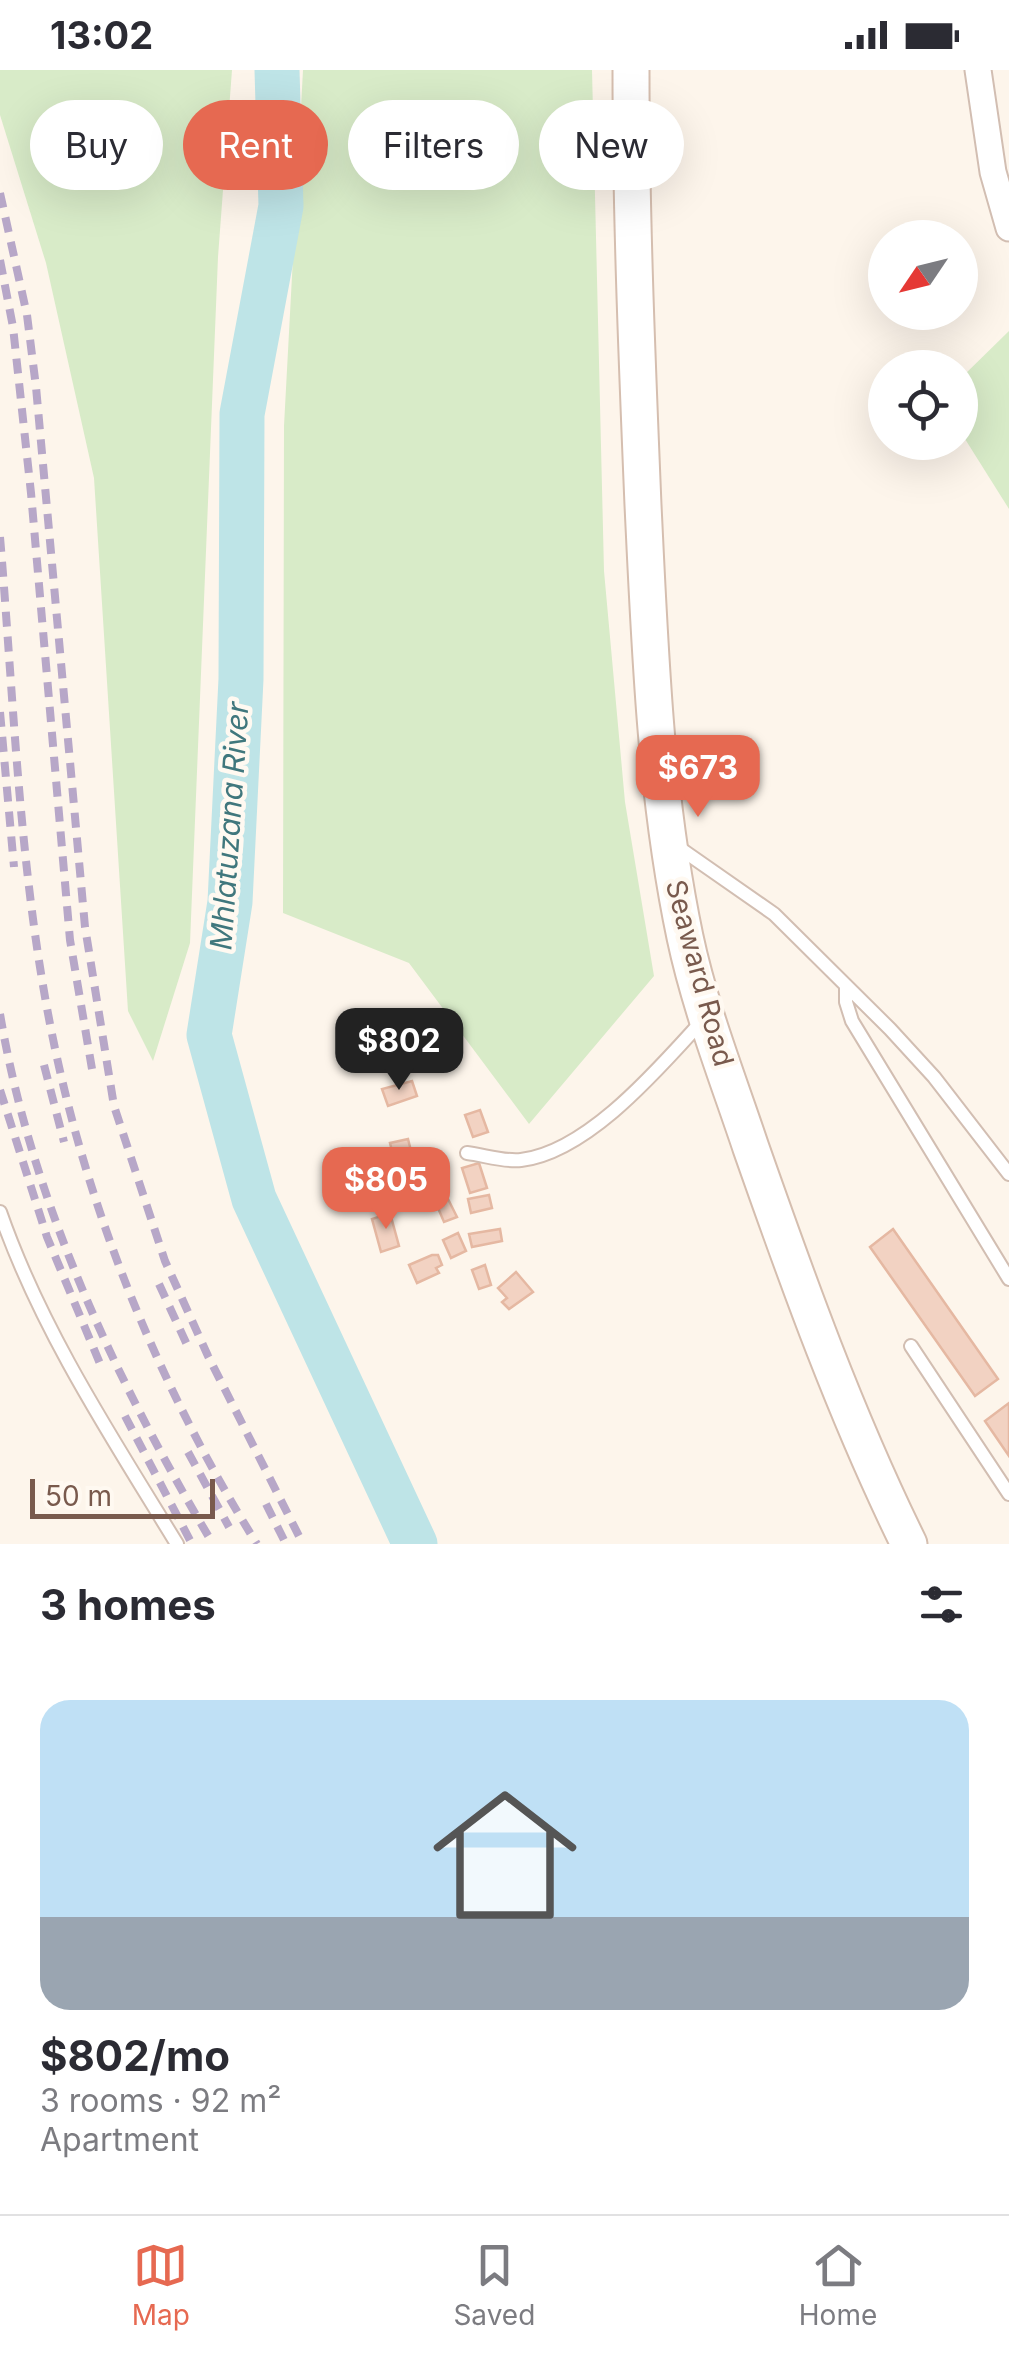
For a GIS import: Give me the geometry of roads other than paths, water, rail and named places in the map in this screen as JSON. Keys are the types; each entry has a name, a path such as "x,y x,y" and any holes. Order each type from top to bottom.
{"street":[{"name":"Seaward Road","path":"630,70 630,186 652,688 667,840 685,938 707,1016 797,1280 872,1468 910,1544"},
{"path":"978,70 993,172 1009,228"}],"lane":[{"path":"667,840 774,914 934,1077 1009,1174"},
{"path":"846,986 852,1021 1009,1279"},
{"path":"467,1152 525,1160 574,1137 626,1104 707,1016"},
{"path":"0,1212 16,1256 74,1370 177,1544"},
{"path":"911,1346 1009,1494"}],"waterway":[{"name":"Mhlatuzana River","path":"277,70 281,206 242,414 241,679 230,902 209,1035 254,1199 415,1544"}],"railway":[{"path":"0,193 27,315 36,387 85,927 114,1106 165,1261 303,1544"},
{"path":"0,260 13,327 31,493 70,940 92,1069"},
{"path":"0,537 32,911 67,1101 107,1233 159,1362 257,1544"},
{"path":"0,712 14,867"},
{"path":"0,1014 33,1154 82,1289 143,1419 213,1544"},
{"path":"44,1065 64,1142"},
{"path":"0,1090 47,1237 101,1366"},
{"path":"159,1284 188,1347"},
{"path":"125,1416 192,1544"},
{"path":"188,1452 229,1527"},
{"path":"266,1504 286,1544"}]}
